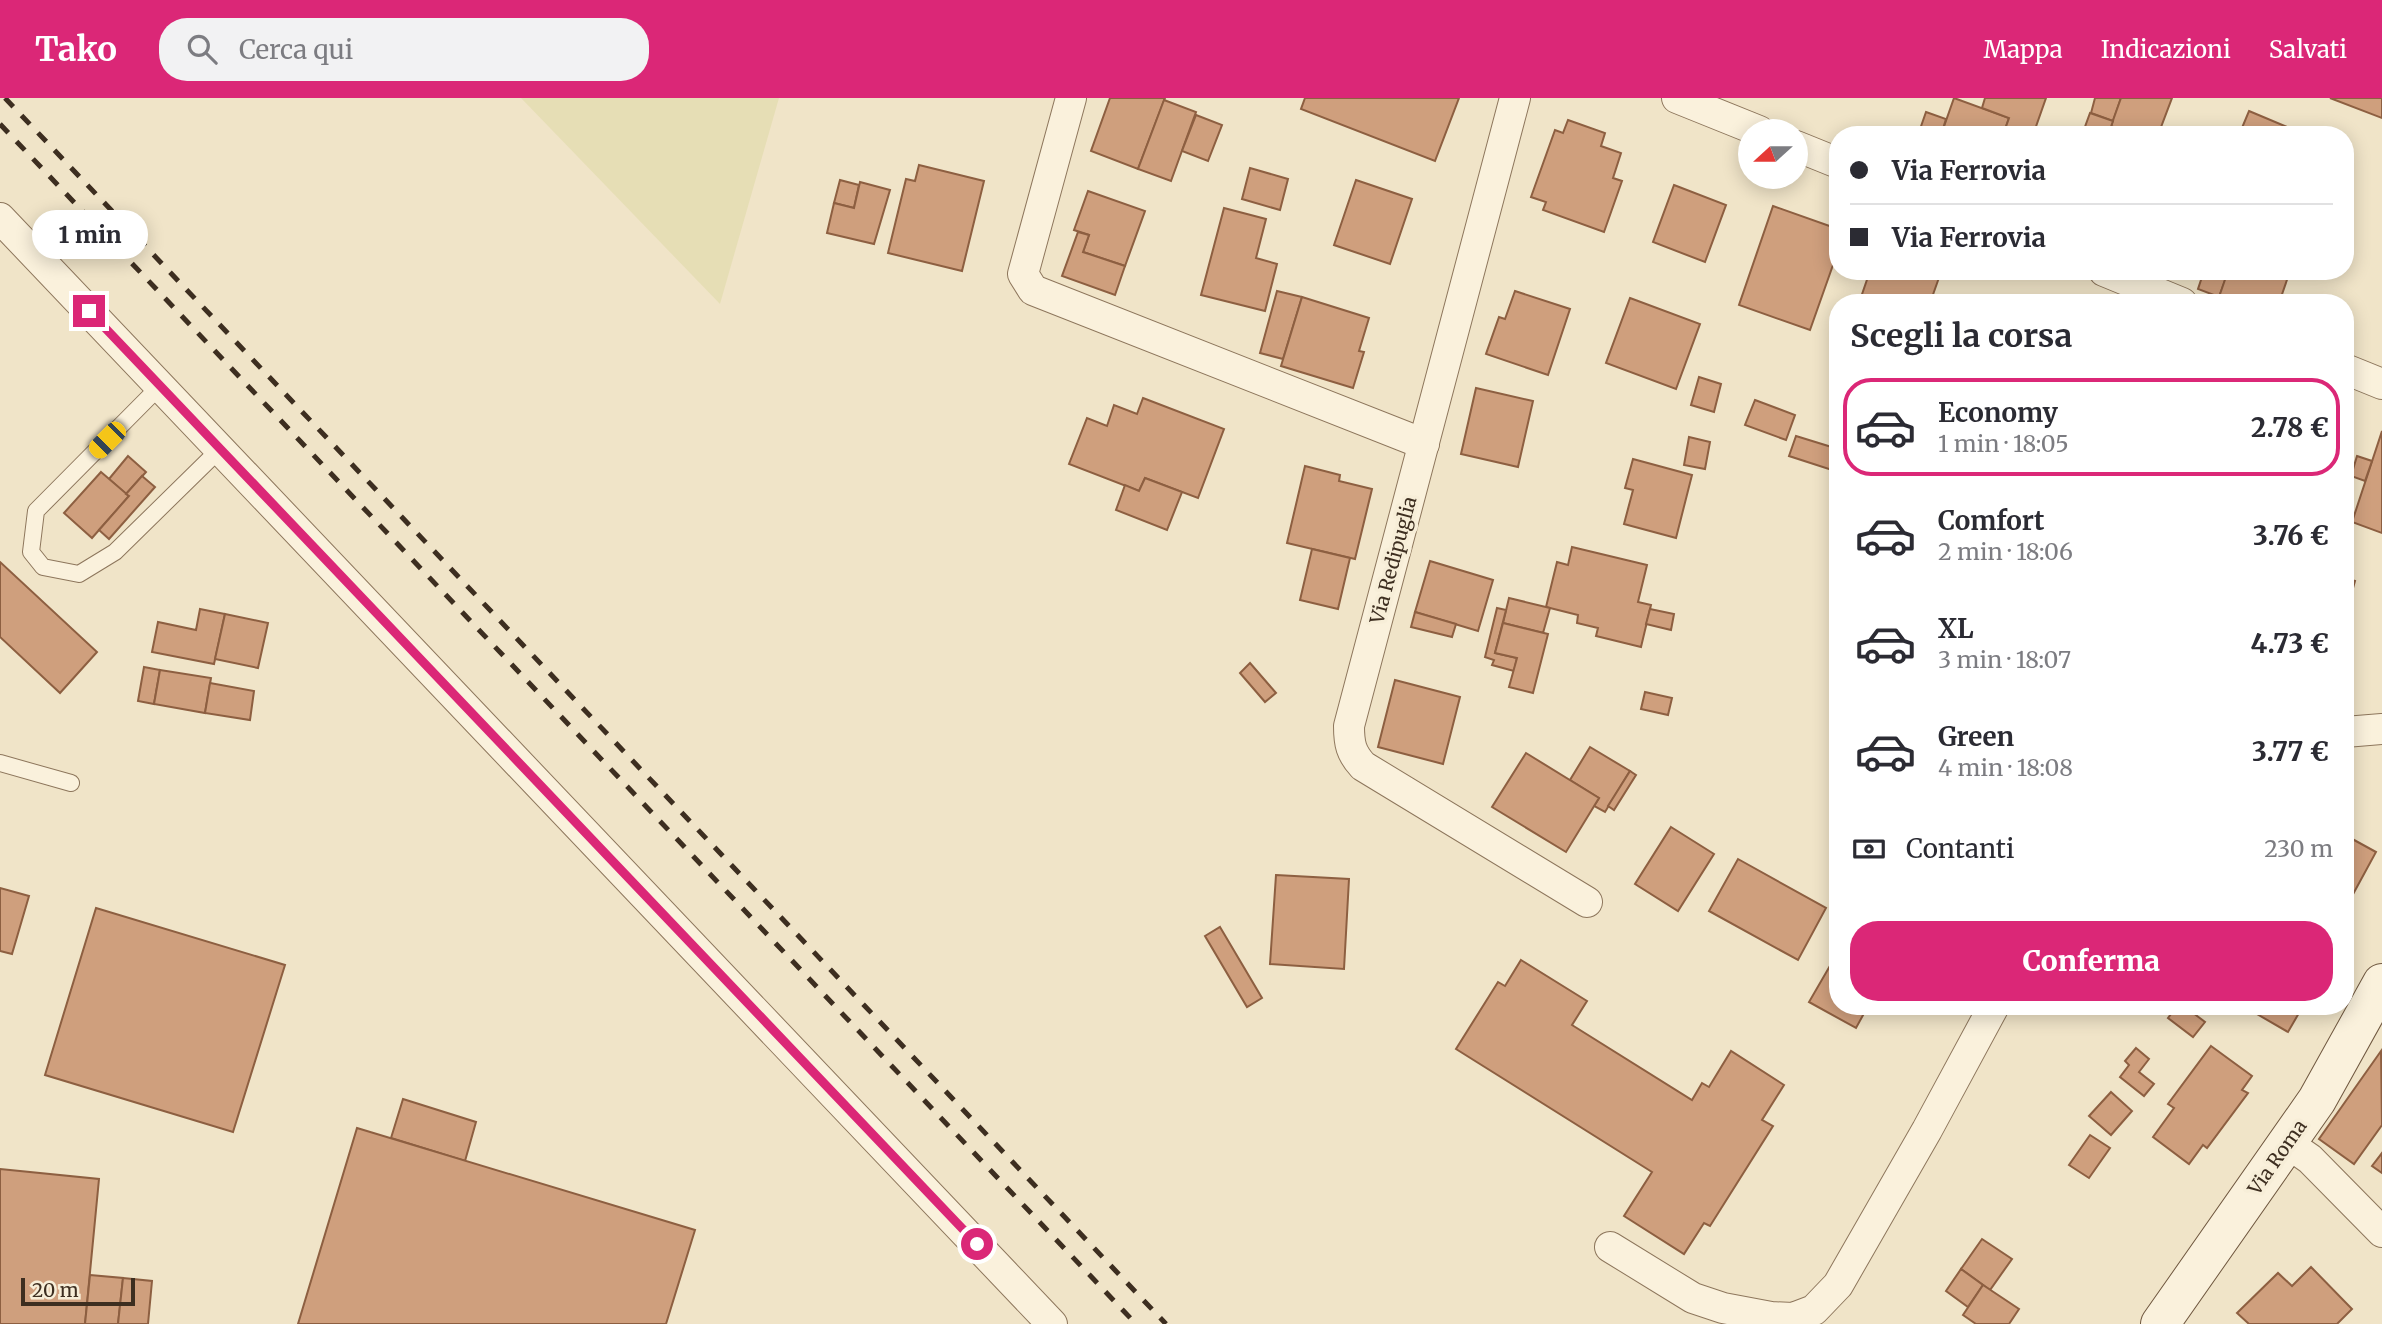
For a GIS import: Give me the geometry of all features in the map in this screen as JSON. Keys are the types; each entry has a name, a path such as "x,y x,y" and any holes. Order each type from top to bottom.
{"street":[{"path":"1071,98 1023,274 1033,290 1424,444"},
{"name":"Via Redipuglia","path":"1515,98 1349,726 1349,741 1352,754 1363,766 1587,902"},
{"path":"1677,98 1738,123"},
{"path":"1808,151 1829,159"},
{"path":"0,218 1052,1324"},
{"path":"2126,280 2160,294"},
{"path":"2354,373 2382,384"},
{"path":"2354,731 2382,729"},
{"name":"Via Roma","path":"2160,1324 2317,1100 2382,983"},
{"path":"1610,1247 1693,1298 1723,1308 1771,1317 1793,1318 1814,1310 1838,1285 1989,1015"},
{"path":"2287,1143 2310,1159 2382,1232"}],"lane":[{"path":"160,386 36,511 31,552 43,567 79,574 115,552 220,449"},
{"path":"0,763 71,783"}],"shaded area":[{"path":"521,98 779,98 720,304"}],"building":[{"path":"1110,98 1165,98 1138,169 1091,151"},
{"path":"1305,98 1459,98 1435,161 1301,109"},
{"path":"1954,98 2009,118 2006,126 1944,126"},
{"path":"1985,98 2046,98 2036,126 2006,126 2009,118 1982,108"},
{"path":"2095,98 2121,98 2113,121 2091,113"},
{"path":"2121,98 2172,98 2161,126 2111,126"},
{"path":"2330,98 2382,98 2382,118"},
{"path":"1164,100 1196,112 1171,181 1138,169"},
{"path":"2249,111 2285,126 2243,126"},
{"path":"1926,112 1946,119 1944,126 1921,126"},
{"path":"2090,113 2113,121 2111,126 2085,126"},
{"path":"1196,115 1222,125 1208,161 1182,151"},
{"path":"1568,120 1605,133 1601,146 1621,153 1613,178 1622,181 1604,232 1543,210 1546,202 1531,197 1555,130 1563,133"},
{"path":"919,165 984,181 962,271 888,253 906,179 915,181"},
{"path":"1250,168 1288,179 1280,210 1242,199"},
{"path":"840,180 859,185 854,208 834,203"},
{"path":"1356,180 1412,199 1390,264 1334,245"},
{"path":"860,182 890,190 874,244 827,233 834,203 854,208"},
{"path":"1674,185 1726,205 1705,262 1653,242"},
{"path":"1088,191 1145,211 1125,266 1083,252 1089,235 1074,230"},
{"path":"1773,206 1829,226 1829,276 1810,330 1739,305"},
{"path":"1224,208 1266,219 1256,258 1277,264 1265,311 1201,295"},
{"path":"1078,232 1089,235 1083,252 1125,266 1115,295 1062,276"},
{"path":"1867,280 1938,280 1933,294 1862,294"},
{"path":"2201,280 2225,280 2220,294 2198,289"},
{"path":"2225,280 2287,280 2282,294 2220,294"},
{"path":"1277,291 1302,297 1283,359 1260,353"},
{"path":"1515,291 1570,309 1548,375 1486,354 1499,317 1505,319"},
{"path":"1302,297 1369,318 1359,351 1364,352 1353,388 1281,366"},
{"path":"1630,298 1700,324 1676,389 1606,363"},
{"path":"1699,377 1721,384 1714,412 1691,405"},
{"path":"1476,388 1533,401 1518,467 1461,454"},
{"path":"1143,398 1224,429 1198,498 1145,478 1139,491 1069,464 1087,418 1107,426 1114,405 1137,414"},
{"path":"1755,400 1795,415 1786,440 1745,425"},
{"path":"2382,431 2382,533 2354,523"},
{"path":"1796,436 1829,446 1829,469 1789,456"},
{"path":"1689,437 1710,442 1705,469 1684,465"},
{"path":"128,456 146,472 126,494 109,479"},
{"path":"2357,456 2372,461 2365,481 2354,477"},
{"path":"1633,459 1692,475 1676,538 1624,524 1633,490 1625,488"},
{"path":"1305,466 1340,475 1339,481 1372,489 1355,559 1287,543"},
{"path":"101,472 129,496 92,538 64,513"},
{"path":"142,476 155,487 109,539 99,530 129,496 126,494"},
{"path":"1145,478 1182,492 1167,530 1116,510 1125,485 1139,491"},
{"path":"1572,547 1647,565 1638,602 1651,605 1641,647 1596,636 1598,628 1577,623 1578,615 1546,607 1557,562 1568,565"},
{"path":"1312,549 1350,558 1338,609 1300,600"},
{"path":"1430,561 1493,580 1478,631 1415,612"},
{"path":"0,562 97,652 60,693 0,637"},
{"path":"1509,598 1550,608 1543,633 1503,623"},
{"path":"1497,608 1506,610 1495,653 1517,658 1514,671 1492,665 1494,660 1485,657"},
{"path":"200,609 225,614 214,664 152,652 158,622 196,630"},
{"path":"1650,609 1674,614 1671,630 1646,624"},
{"path":"1415,612 1456,624 1452,637 1411,627"},
{"path":"225,614 268,623 258,668 215,659"},
{"path":"1503,623 1548,634 1533,693 1509,687 1517,658 1495,653"},
{"path":"1250,663 1276,693 1265,702 1240,673"},
{"path":"144,667 160,670 154,704 138,701"},
{"path":"160,670 211,678 205,713 154,704"},
{"path":"1395,680 1460,697 1443,764 1378,747"},
{"path":"210,683 254,691 250,720 205,713"},
{"path":"1645,692 1672,698 1668,715 1641,709"},
{"path":"1590,747 1630,771 1605,812 1594,806 1599,798 1570,780"},
{"path":"1526,753 1599,798 1566,852 1492,807"},
{"path":"1630,771 1636,775 1614,810 1608,806"},
{"path":"1671,827 1714,854 1678,911 1635,884"},
{"path":"2354,840 2376,852 2354,892"},
{"path":"1738,859 1826,908 1798,960 1709,911"},
{"path":"1276,875 1349,879 1344,969 1270,964"},
{"path":"0,888 29,896 12,954 0,951"},
{"path":"96,908 285,965 233,1132 45,1075"},
{"path":"1220,927 1262,998 1247,1007 1205,936"},
{"path":"1521,960 1587,1001 1572,1025 1692,1100 1702,1083 1709,1087 1731,1051 1784,1085 1762,1120 1773,1126 1710,1226 1704,1223 1684,1254 1624,1216 1652,1172 1456,1049 1498,982 1505,986"},
{"path":"1829,968 1829,1013 1809,1002"},
{"path":"1832,1015 1863,1015 1856,1028"},
{"path":"2170,1015 2196,1015 2205,1022 2193,1037 2168,1018"},
{"path":"2259,1015 2298,1015 2288,1032"},
{"path":"2211,1046 2252,1076 2242,1090 2248,1093 2207,1148 2203,1145 2189,1164 2153,1137 2174,1108 2168,1104"},
{"path":"2136,1048 2149,1059 2139,1072 2154,1084 2144,1096 2120,1077 2129,1065 2125,1061"},
{"path":"2381,1051 2382,1125 2354,1164 2319,1139"},
{"path":"2111,1092 2132,1111 2111,1135 2089,1116"},
{"path":"403,1099 476,1122 465,1161 391,1138"},
{"path":"357,1128 695,1230 666,1324 298,1324"},
{"path":"2090,1135 2110,1148 2089,1178 2069,1165"},
{"path":"2382,1153 2382,1173 2372,1166"},
{"path":"0,1169 99,1179 85,1324 0,1324"},
{"path":"1982,1239 2012,1259 1990,1290 1961,1269"},
{"path":"2311,1267 2352,1309 2337,1324 2249,1324 2237,1313 2278,1273 2292,1286"},
{"path":"1961,1269 1983,1285 1968,1307 1946,1291"},
{"path":"90,1275 123,1278 118,1324 85,1324"},
{"path":"123,1278 152,1281 148,1324 118,1324"},
{"path":"1983,1285 2019,1309 2009,1324 1976,1324 1963,1315"}],"railway":[{"path":"5,98 1166,1324"},
{"path":"0,124 1136,1324"}],"route":[{"path":"89,311 977,1244"}]}
